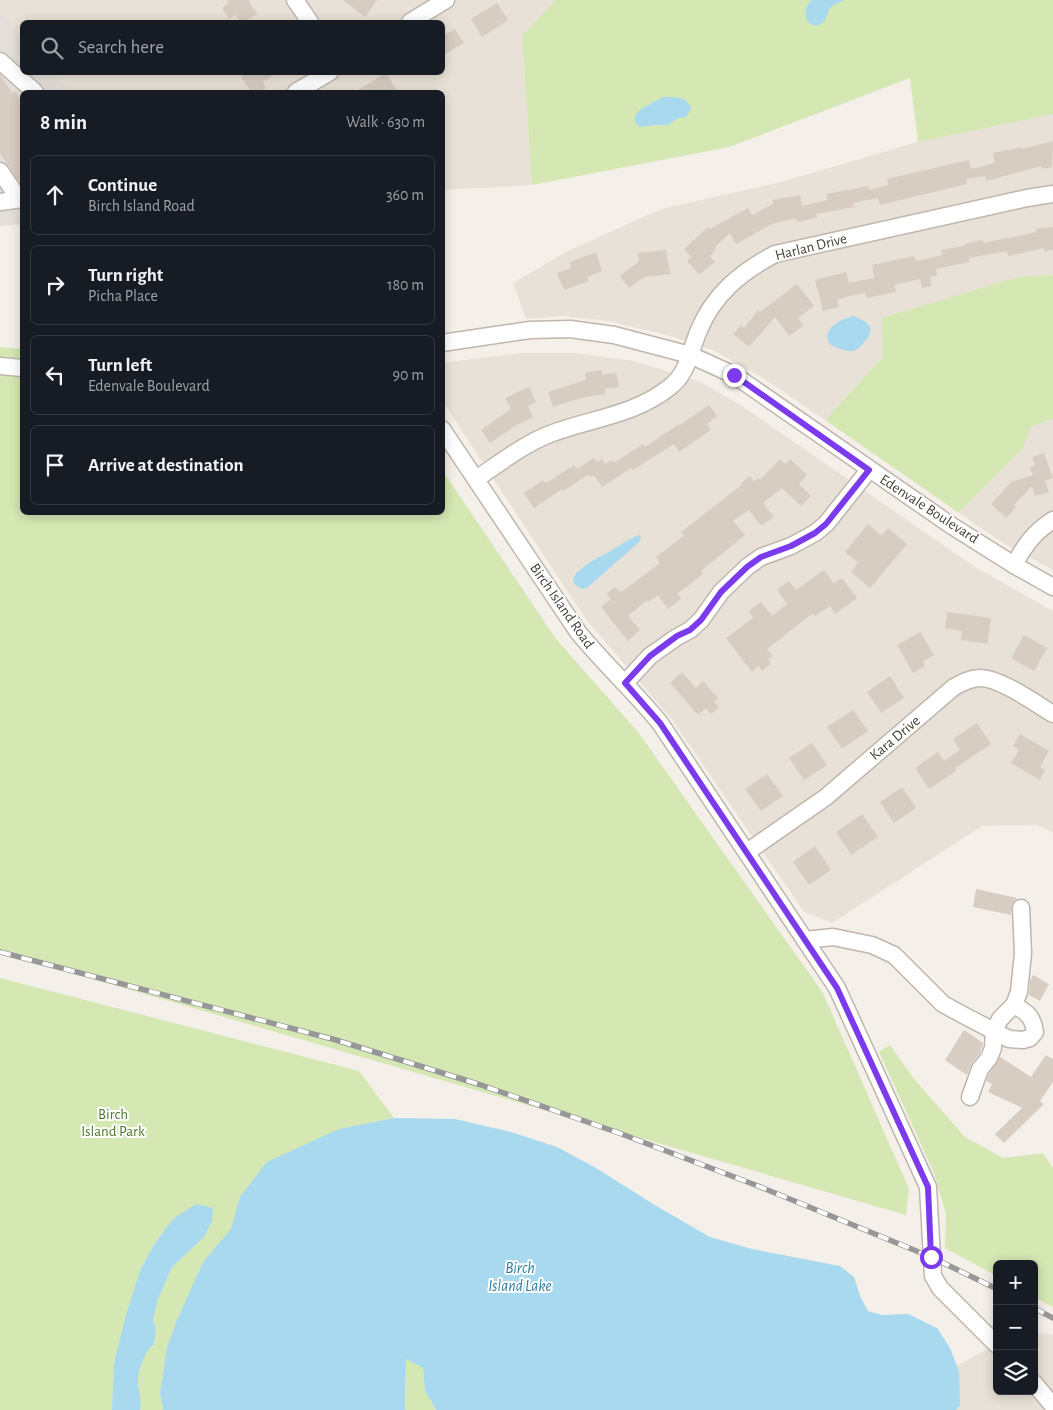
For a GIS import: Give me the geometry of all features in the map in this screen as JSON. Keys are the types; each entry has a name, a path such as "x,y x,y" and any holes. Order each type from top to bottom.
{"street":[{"path":"295,0 309,20"},
{"path":"413,20 446,0"},
{"path":"0,61 33,90"},
{"path":"299,90 325,75"},
{"path":"0,170 20,198"},
{"name":"Harlan Drive","path":"476,479 548,434 570,426 621,414 646,402 670,387 685,370 699,330 712,306 730,285 751,267 775,254 1008,202 1053,194"},
{"path":"0,202 20,199"},
{"name":"Edenvale Boulevard","path":"445,343 530,330 570,330 614,335 690,355 734,375 869,470 1014,565 1053,586"},
{"path":"0,366 20,368"},
{"name":"Birch Island Road","path":"445,433 578,632 660,723 837,988 928,1187 933,1276 940,1288 993,1340"},
{"path":"625,683 650,656 677,636 690,630 701,620 721,592 747,567 761,557 791,546 815,533 826,524 869,470"},
{"path":"1014,565 1025,544 1037,531 1053,520"},
{"name":"Kara Drive","path":"747,852 826,797 964,678 990,679 1053,714"},
{"path":"970,1097 980,1069 989,1058 993,1048 994,1031 1000,1019 1014,1005 1019,992 1022,975 1021,908"},
{"path":"805,940 833,936 872,944 894,955 943,1004 1009,1039 1023,1040 1030,1038 1035,1032 1034,1022 1028,1013 1014,1005"},
{"path":"1038,1388 1053,1406"}],"shaded area":[{"path":"0,0 556,0 522,36 532,185 445,190 445,90 69,90 55,75 445,75 445,20 20,20 20,36 0,12"},
{"path":"0,12 20,36 20,75 55,75 69,90 20,90 20,224 0,226"},
{"path":"1053,114 1053,275 1018,277 883,318 883,357 825,420 760,376 713,350 670,336 608,321 563,316 526,319 513,283 568,251 661,209 777,183 918,142"},
{"path":"523,353 575,353 634,361 701,382 742,406 975,567 1053,611 1053,833 1037,825 982,826 832,923 804,912 673,721 585,618 445,405 445,363"},
{"path":"1053,419 1053,570 1006,545 959,513 1023,448 1031,427"},
{"path":"1038,1334 1053,1335 1053,1410 949,1410 959,1383 957,1366 993,1346 993,1395 1038,1395"}],"green space":[{"path":"556,0 1053,0 1053,114 918,142 910,78 729,147 532,185 522,36"},
{"path":"1053,275 1053,419 1031,427 1023,448 959,513 825,420 883,357 882,318 1018,277"},
{"path":"0,347 20,349 20,515 445,515 445,474 556,639 638,732 823,993 909,1189 906,1215 0,952"},
{"name":"Birch Island Park","path":"0,978 359,1071 394,1118 339,1129 240,1197 232,1229 203,1262 167,1347 160,1393 163,1410 140,1410 141,1402 138,1382 140,1366 156,1330 153,1320 158,1299 172,1267 204,1237 173,1219 155,1243 141,1268 114,1363 112,1410 0,1410"},
{"path":"890,1045 914,1079 965,1137 1003,1158 1043,1153 1053,1168 1053,1307 1038,1299 1038,1260 993,1260 993,1274 945,1248 946,1214 934,1173 879,1052"},
{"path":"406,1359 423,1368 425,1391 436,1410 405,1410"}],"water":[{"path":"812,0 845,0 830,8 821,24 814,25 806,17 806,8"},
{"path":"663,97 684,99 691,109 686,117 678,118 668,125 642,127 637,125 635,116 641,109"},
{"path":"854,316 866,322 870,327 869,336 861,346 850,351 839,349 829,343 827,336 831,327 840,321"},
{"path":"640,535 641,539 638,543 587,588 583,589 576,585 573,580 580,570 626,541"},
{"name":"Birch Island Lake","path":"394,1118 455,1119 511,1132 557,1147 596,1168 710,1237 752,1249 840,1266 854,1277 861,1298 868,1311 882,1315 908,1314 937,1328 950,1348 959,1371 960,1405 956,1410 436,1410 425,1391 423,1368 406,1359 405,1410 163,1410 160,1393 167,1347 177,1320 203,1262 231,1229 240,1197 267,1162 339,1129"},
{"path":"196,1204 213,1208 212,1221 204,1237 172,1267 158,1299 153,1320 156,1330 154,1344 145,1355 139,1374 140,1410 112,1410 114,1363 126,1315 141,1268 155,1243 173,1219"}],"building":[{"path":"227,0 248,0 257,14 247,20 240,20 235,14 229,19 222,8 229,3"},
{"path":"343,0 377,0 365,17"},
{"path":"497,3 508,20 482,37 471,19"},
{"path":"455,29 464,43 445,54 445,34"},
{"path":"0,75 12,93 15,91 20,99 20,183 0,153"},
{"path":"244,75 274,75 263,82 266,88 262,90 250,90 241,77"},
{"path":"383,75 387,75 397,90 358,90"},
{"path":"1053,141 1052,167 1042,169 1041,166 986,181 985,176 966,179 967,184 880,205 878,198 853,203 854,207 816,214 817,218 797,222 796,218 772,224 736,244 730,233 715,247 714,252 710,256 715,262 699,275 687,261 691,257 684,249 708,227 710,229 748,208 752,215 773,204 773,200 800,195 802,206 827,200 826,194 868,186 869,190 888,185 887,179 969,160 971,169 995,163 993,153 1021,147 1021,149"},
{"path":"1053,227 1053,250 1044,251 1044,248 1008,256 1007,251 969,258 969,262 936,269 937,276 930,277 932,286 922,288 920,279 894,285 896,292 867,298 865,293 849,296 837,300 839,307 823,311 815,280 846,272 849,283 874,278 872,265 914,256 916,261 943,255 941,250 964,246 964,244 982,240 983,243 1037,232 1036,229"},
{"path":"666,250 670,274 644,277 629,288 620,276 639,261 638,253"},
{"path":"596,252 602,271 587,277 589,281 564,290 557,273 571,268 570,262"},
{"path":"797,284 814,306 798,318 803,326 789,336 775,317 749,347 733,334 741,325 744,328 758,310 760,312"},
{"path":"601,370 602,375 616,373 619,387 605,389 605,394 581,398 553,407 548,392 586,380 585,373"},
{"path":"529,387 536,402 528,406 533,417 515,426 490,443 481,430 511,409 505,398"},
{"path":"709,405 717,416 707,424 711,430 679,452 674,444 602,487 594,475 590,477 588,475 563,491 562,489 534,508 524,493 543,480 546,483 574,465 577,469 594,458 597,462 602,459 605,464 612,460 614,463 643,444 645,447"},
{"path":"1044,453 1053,478 1045,481 1049,492 1035,496 1032,486 1014,505 1016,507 1006,518 991,504 1011,482 1033,475 1030,467 1035,466 1032,457"},
{"path":"780,459 785,464 790,459 807,475 799,484 811,496 801,506 782,488 763,503 774,517 761,526 749,510 733,521 745,535 701,571 703,574 677,594 681,599 668,609 658,595 648,602 647,600 628,616 640,630 628,641 601,607 611,599 606,594 615,587 620,592 623,591 660,563 656,557 684,536 681,532 743,484 741,483 750,476 754,481 759,478 760,480"},
{"path":"868,524 881,536 888,528 907,544 870,588 851,572 858,563 845,552"},
{"path":"824,570 834,584 842,578 857,598 835,614 830,606 815,616 813,613 767,649 773,656 768,659 771,664 762,671 758,666 752,672 726,638 753,618 749,611 761,602 772,616 787,604 777,590 789,581 796,590"},
{"path":"947,612 991,618 987,644 961,640 962,631 945,628"},
{"path":"920,632 934,655 923,661 925,666 913,673 897,645"},
{"path":"1024,635 1047,648 1034,671 1011,658"},
{"path":"682,672 696,688 703,681 718,698 714,702 719,707 711,714 706,708 698,715 670,683"},
{"path":"890,676 904,698 881,713 867,692"},
{"path":"853,710 868,731 842,749 827,727"},
{"path":"977,723 991,744 955,768 956,771 929,789 915,768 938,752 944,761 960,750 953,739"},
{"path":"1020,734 1049,751 1040,767 1045,770 1040,780 1011,763 1019,750 1013,746"},
{"path":"812,743 827,765 804,780 789,758"},
{"path":"767,774 783,796 761,811 745,789"},
{"path":"902,787 916,808 894,823 880,802"},
{"path":"862,814 878,837 851,855 836,832"},
{"path":"815,846 831,870 809,885 793,862"},
{"path":"976,889 1017,898 1012,904 1011,915 973,907"},
{"path":"1033,975 1049,984 1040,1001 1029,995 1030,981"},
{"path":"964,1030 983,1043 980,1053 972,1063 967,1075 945,1060"},
{"path":"1046,1055 1053,1059 1053,1082 1040,1101 1044,1104 1004,1143 995,1134 1022,1108 988,1092 992,1084 986,1081 989,1074 1000,1057 1031,1077"}],"railway":[{"path":"0,952 336,1040 478,1084 619,1133 758,1186 931,1257 993,1287"},
{"path":"1038,1310 1053,1318"}],"route":[{"path":"734,375 869,470 826,524 815,533 791,546 761,557 747,567 721,592 701,620 690,630 677,636 650,656 625,683 640,698 679,750 837,988 928,1187 931,1257"}]}
